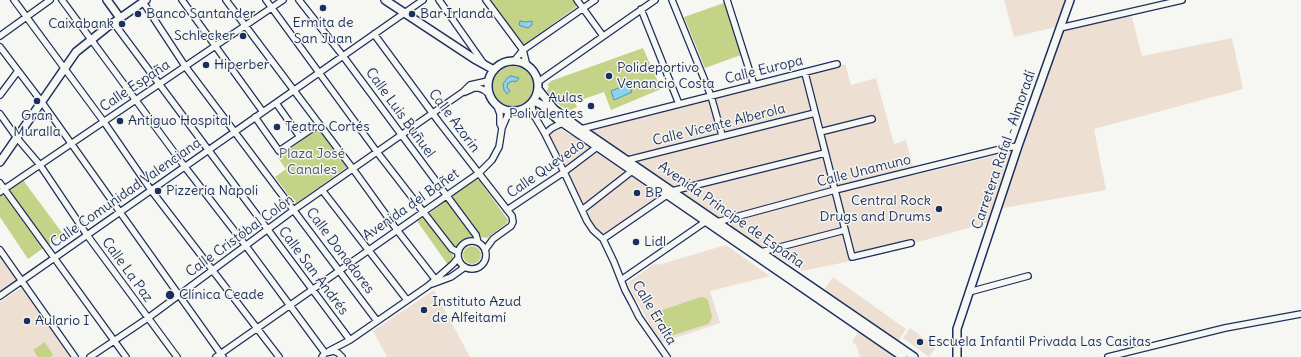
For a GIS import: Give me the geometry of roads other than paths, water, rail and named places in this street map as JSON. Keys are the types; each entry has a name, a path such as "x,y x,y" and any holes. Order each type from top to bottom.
{"main road":[{"path":"107,0 116,20"},
{"path":"385,0 484,64 491,76"},
{"name":"Carretera Rafal - Almoradí","path":"957,357 957,329 1018,146 1070,0"},
{"path":"0,162 76,52 116,20 144,1"},
{"path":"476,60 491,76"},
{"path":"514,61 527,66 534,72 538,85 533,102 524,109 512,112 497,106 492,101 489,94 491,76 500,65 507,62 514,61"},
{"name":"Avenida Príncipe de España","path":"538,85 554,108 581,129 628,160 706,222 903,357"},
{"name":"Avenida Príncipe de España","path":"533,102 542,105 563,123 632,171 717,222 914,357"},
{"name":"Carretera Rafal - Almoradí","path":"961,357 961,323 964,308"}],"street":[{"path":"14,0 104,122 151,190 279,357"},
{"path":"0,36 50,0"},
{"path":"62,0 184,167 290,305 324,355"},
{"path":"182,0 263,112"},
{"path":"226,0 397,230 435,278 437,280 442,280"},
{"path":"266,0 377,152 458,255 460,263 465,267 474,269 483,264 486,255 485,250 479,242"},
{"name":"Calle España","path":"3,191 283,0"},
{"name":"Calle Luis Buñuel","path":"299,0 344,56 476,235 479,242"},
{"name":"Calle Comunidad Valenciana","path":"0,296 423,0"},
{"path":"439,0 484,64"},
{"path":"486,0 523,50 527,66"},
{"path":"577,0 603,36"},
{"path":"514,61 523,50 594,0"},
{"path":"538,85 603,36 655,0"},
{"path":"672,0 711,96 722,135"},
{"path":"727,0 754,85"},
{"path":"1060,28 1182,0"},
{"name":"Calle Donadores","path":"144,1 185,66 377,321"},
{"path":"641,9 679,104"},
{"name":"Calle San Andrés","path":"116,20 159,84 312,290 348,342"},
{"name":"Calle Azorín","path":"374,34 512,216 513,222 511,226 493,239"},
{"path":"0,47 120,212 220,356"},
{"name":"Calle Europa","path":"581,129 837,64"},
{"path":"0,95 18,71"},
{"path":"805,73 852,257 911,243"},
{"name":"Calle Cristóbal Colón","path":"90,357 148,318 294,210 463,92 472,84 491,76"},
{"name":"Calle Cristóbal Colón","path":"463,92 474,88 479,88 489,94"},
{"path":"533,102 532,108 535,117"},
{"path":"276,103 300,137"},
{"name":"Avenida del Bañet","path":"497,106 502,128"},
{"path":"524,109 535,117"},
{"name":"Avenida del Bañet","path":"220,356 257,328 478,173 492,160 499,148 502,128 508,114 512,112"},
{"name":"Calle Vicente Alberola","path":"628,160 815,112"},
{"name":"Calle La Paz","path":"0,114 17,138 40,165 87,235 177,357"},
{"path":"255,117 279,151 319,124"},
{"name":"Calle Eralta","path":"535,117 545,134 587,221 593,230 603,239 625,290 639,316 667,357"},
{"path":"820,132 872,119"},
{"path":"545,134 558,124 563,123"},
{"name":"Calle Unamuno","path":"717,222 835,190 1018,146"},
{"name":"Calle Quevedo","path":"508,210 598,147"},
{"path":"603,239 670,193 825,153"},
{"path":"582,210 632,171"},
{"path":"0,183 3,191 126,357"},
{"path":"322,190 407,300"},
{"path":"621,280 706,222"},
{"path":"760,252 845,230"},
{"path":"428,286 435,278 453,264 462,244 474,240 479,242 493,239"},
{"path":"485,250 493,239"},
{"path":"0,250 75,357"},
{"path":"324,355 348,342 428,286 451,277 465,267"},
{"path":"970,292 1028,276"},
{"path":"1108,357 1225,328 1301,314"},
{"path":"341,356 341,349 348,342"},
{"path":"324,355 338,353 341,356"}],"water":[{"path":"520,21 532,21 532,25 528,28 521,26 519,25"},
{"path":"511,76 519,78 516,82 513,81 508,83 507,87 510,91 507,94 504,90 503,84 507,78"},
{"path":"629,84 632,92 614,100 611,91"}],"place":[{"name":"Ermita de San Juan","path":"323,8"},
{"name":"Banco Santander","path":"138,14"},
{"name":"Bar Irlanda","path":"412,14"},
{"name":"Caixabank","path":"122,24"},
{"name":"Schlecker","path":"243,36"},
{"name":"Hiperber","path":"206,65"},
{"name":"Polideportivo Venancio Costa","path":"609,76"},
{"name":"Gran Muralla","path":"37,101"},
{"name":"Aulas Polivalentes","path":"591,106"},
{"name":"Antiguo Hospital","path":"120,121"},
{"name":"Teatro Cortés","path":"277,127"},
{"name":"Pizzería Napoli","path":"158,191"},
{"name":"BP","path":"637,193"},
{"name":"Central Rock Drugs and Drums","path":"939,209"},
{"name":"Lidl","path":"636,242"},
{"name":"Clínica Ceade","path":"170,295"},
{"name":"Instituto Azud de Alfeitamí","path":"424,310"},
{"name":"Aulario I","path":"27,321"},
{"name":"Escuela Infantil Privada Las Casitas","path":"920,342"}],"park label":[{"name":"Plaza José Canales","path":"312,162"}]}
